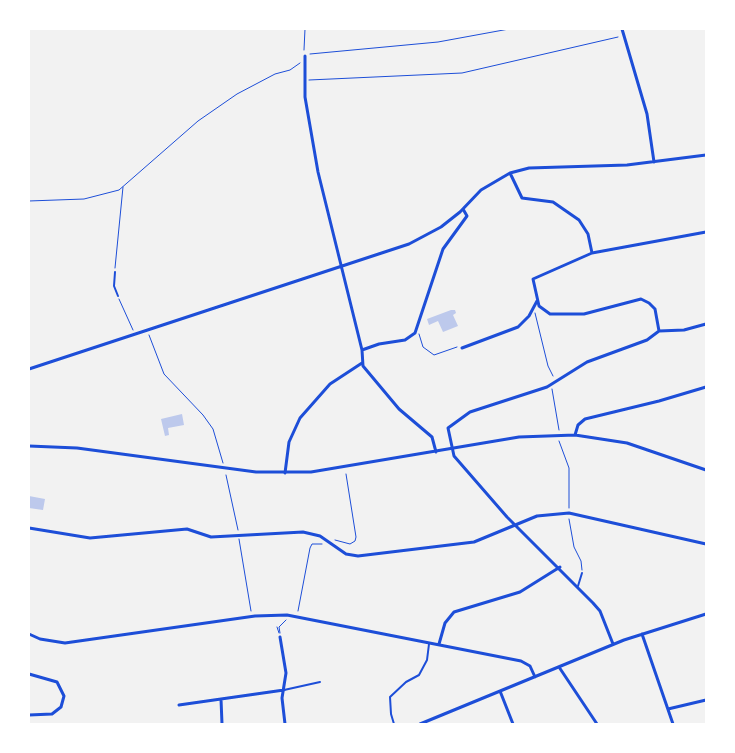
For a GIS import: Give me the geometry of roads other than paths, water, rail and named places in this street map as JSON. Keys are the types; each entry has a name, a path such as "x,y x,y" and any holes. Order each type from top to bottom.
{"street":[{"path":"622,29 648,114 654,162"},
{"path":"305,56 304,97 318,172 362,350 362,363 366,372 399,409 432,436 436,452"},
{"path":"29,370 418,240 441,228 481,190 510,173 529,168 627,166 706,155"},
{"path":"510,173 522,198 553,202 579,220 588,234 592,254"},
{"path":"362,350 378,344 405,340 412,336 443,249 466,216 463,209"},
{"path":"659,331 655,309 641,299 604,311 560,316 544,311 537,301 533,282 534,278 592,254 706,232"},
{"path":"460,347 518,328 529,316 537,301"},
{"path":"613,644 600,611 560,567 516,525 457,460 451,449 448,428 463,416 547,387 587,362 647,340 659,331 684,330 706,324"},
{"path":"285,473 289,442 300,418 330,384 362,363"},
{"path":"575,435 578,424 585,418 659,401 706,386"},
{"path":"29,446 77,448 224,469 285,473 333,470 519,437 575,435 627,443 706,470"},
{"path":"29,528 90,538 188,529 210,537 303,532 320,536 346,554 358,556 474,542 545,514 569,513 706,544"},
{"path":"439,644 445,623 454,612 520,592 560,567"},
{"path":"29,634 40,639 65,643 276,614 521,661 530,666 535,677"},
{"path":"420,724 613,644 706,614"},
{"path":"642,634 673,724"},
{"path":"280,636 286,673 282,706 285,724"},
{"path":"559,667 597,724"},
{"path":"29,674 56,682 64,696 61,707 52,714 29,715"},
{"path":"179,705 284,690"},
{"path":"500,692 513,724"},
{"path":"220,699 222,724"},
{"path":"668,709 706,700"}],"lane":[{"path":"114,272 114,286 118,296"},
{"path":"578,586 582,573"},
{"path":"394,724 391,714 390,697 406,682 419,674 427,660 429,642"},
{"path":"284,690 320,682"}]}
